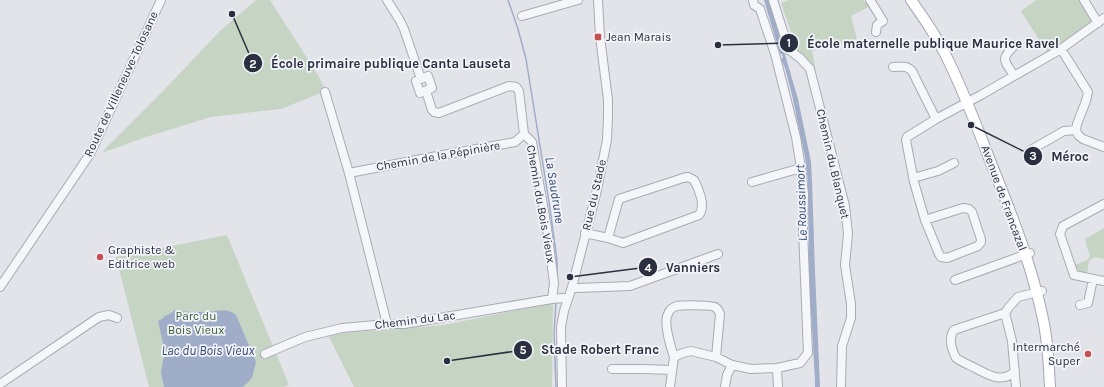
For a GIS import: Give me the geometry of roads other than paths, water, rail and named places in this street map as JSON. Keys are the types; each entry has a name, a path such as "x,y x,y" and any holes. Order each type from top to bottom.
{"main road":[{"name":"Avenue de Francazal","path":"914,0 970,101 978,127 1027,254 1050,329 1054,352 1056,387"},
{"name":"Avenue de Francazal","path":"1039,292 1049,360 1050,387"}],"street":[{"name":"Route de Villeneuve-Tolosane","path":"0,287 90,154 161,0"},
{"path":"387,0 404,29 420,77 416,81 420,93 426,91 434,112 438,113 459,106 475,98 509,86 516,87 519,91 524,134"},
{"path":"522,16 578,0"},
{"name":"Rue du Stade","path":"562,387 562,318 559,299 572,286 607,140 608,100 600,37 598,0"},
{"path":"674,357 683,353 691,352 716,357 732,365 751,369 777,368 800,363 809,350 803,230 804,194 801,168 796,137 775,54 760,9 754,5 753,0"},
{"path":"773,0 789,50 775,54"},
{"path":"870,0 883,21 877,25 876,32"},
{"path":"925,220 964,208 969,209 972,212 981,242 978,246 946,258 941,257 925,220 913,178 906,140 907,137 936,119 1061,49 1101,20 1084,0"},
{"path":"1014,76 1005,60 1006,54 1015,45"},
{"path":"1061,49 1088,92 1076,130 1078,135 1083,139 1104,147"},
{"name":"Chemin du Blanquet","path":"789,50 810,68 845,206 848,234 845,265 851,304 850,318 842,346 841,387"},
{"path":"892,67 907,66 910,68 936,119"},
{"path":"325,92 349,174 387,324"},
{"path":"1029,151 1064,131 1076,130"},
{"name":"Chemin de la Pépinière","path":"349,174 515,142 524,134"},
{"name":"Chemin du Bois Vieux","path":"524,134 532,142 547,229 554,283 559,299"},
{"path":"913,178 938,171 954,163"},
{"path":"752,182 801,168"},
{"path":"585,233 623,243 699,215 701,212 702,203 694,180 688,177 683,178 619,199 608,238"},
{"path":"1104,204 1063,226 1060,234 1074,275 1104,281"},
{"path":"572,286 577,288 630,286 718,254"},
{"path":"954,280 1027,254"},
{"path":"1080,305 1088,304 1093,280"},
{"path":"1016,387 1012,341 1005,313 1008,307 1018,297 1039,292"},
{"name":"Chemin du Lac","path":"265,354 305,337 342,328 404,324 559,299"},
{"path":"670,387 674,357 670,347 666,316 671,309 677,306 713,306 717,308 720,314 716,357"},
{"path":"1005,313 954,330 950,339 956,358 985,373 1003,378 1010,376 1015,371"},
{"path":"0,386 99,317 109,316 117,318"},
{"path":"725,387 727,375 732,365"},
{"path":"612,369 642,368 672,370"},
{"path":"777,368 778,387"}],"water":[{"path":"764,0 769,0 798,99 811,162 820,387 815,387 809,276 808,183 805,157 792,95 781,59 783,57 782,54 780,54"},
{"name":"Lac du Bois Vieux","path":"175,310 185,312 206,312 224,310 232,312 236,315 256,362 252,378 243,387 164,387 161,373 164,352 158,321"}],"waterway":[{"name":"La Saudrune","path":"508,0 526,59 549,202 557,260 557,273"},
{"name":"La Saudrune","path":"556,301 554,334 556,387"}],"place":[{"name":"École primaire publique Canta Lauseta","path":"232,14"},
{"name":"Jean Marais","path":"598,37"},
{"name":"École maternelle publique Maurice Ravel","path":"718,45"},
{"name":"Méroc","path":"971,125"},
{"name":"Graphiste & Editrice web","path":"100,257"},
{"name":"Vanniers","path":"570,277"},
{"name":"Intermarché Super","path":"1088,354"},
{"name":"Stade Robert Franc","path":"447,361"}],"water label":[{"name":"Le Roussimort","path":"801,203"}],"park label":[{"name":"Parc du Bois Vieux","path":"196,323"}]}
